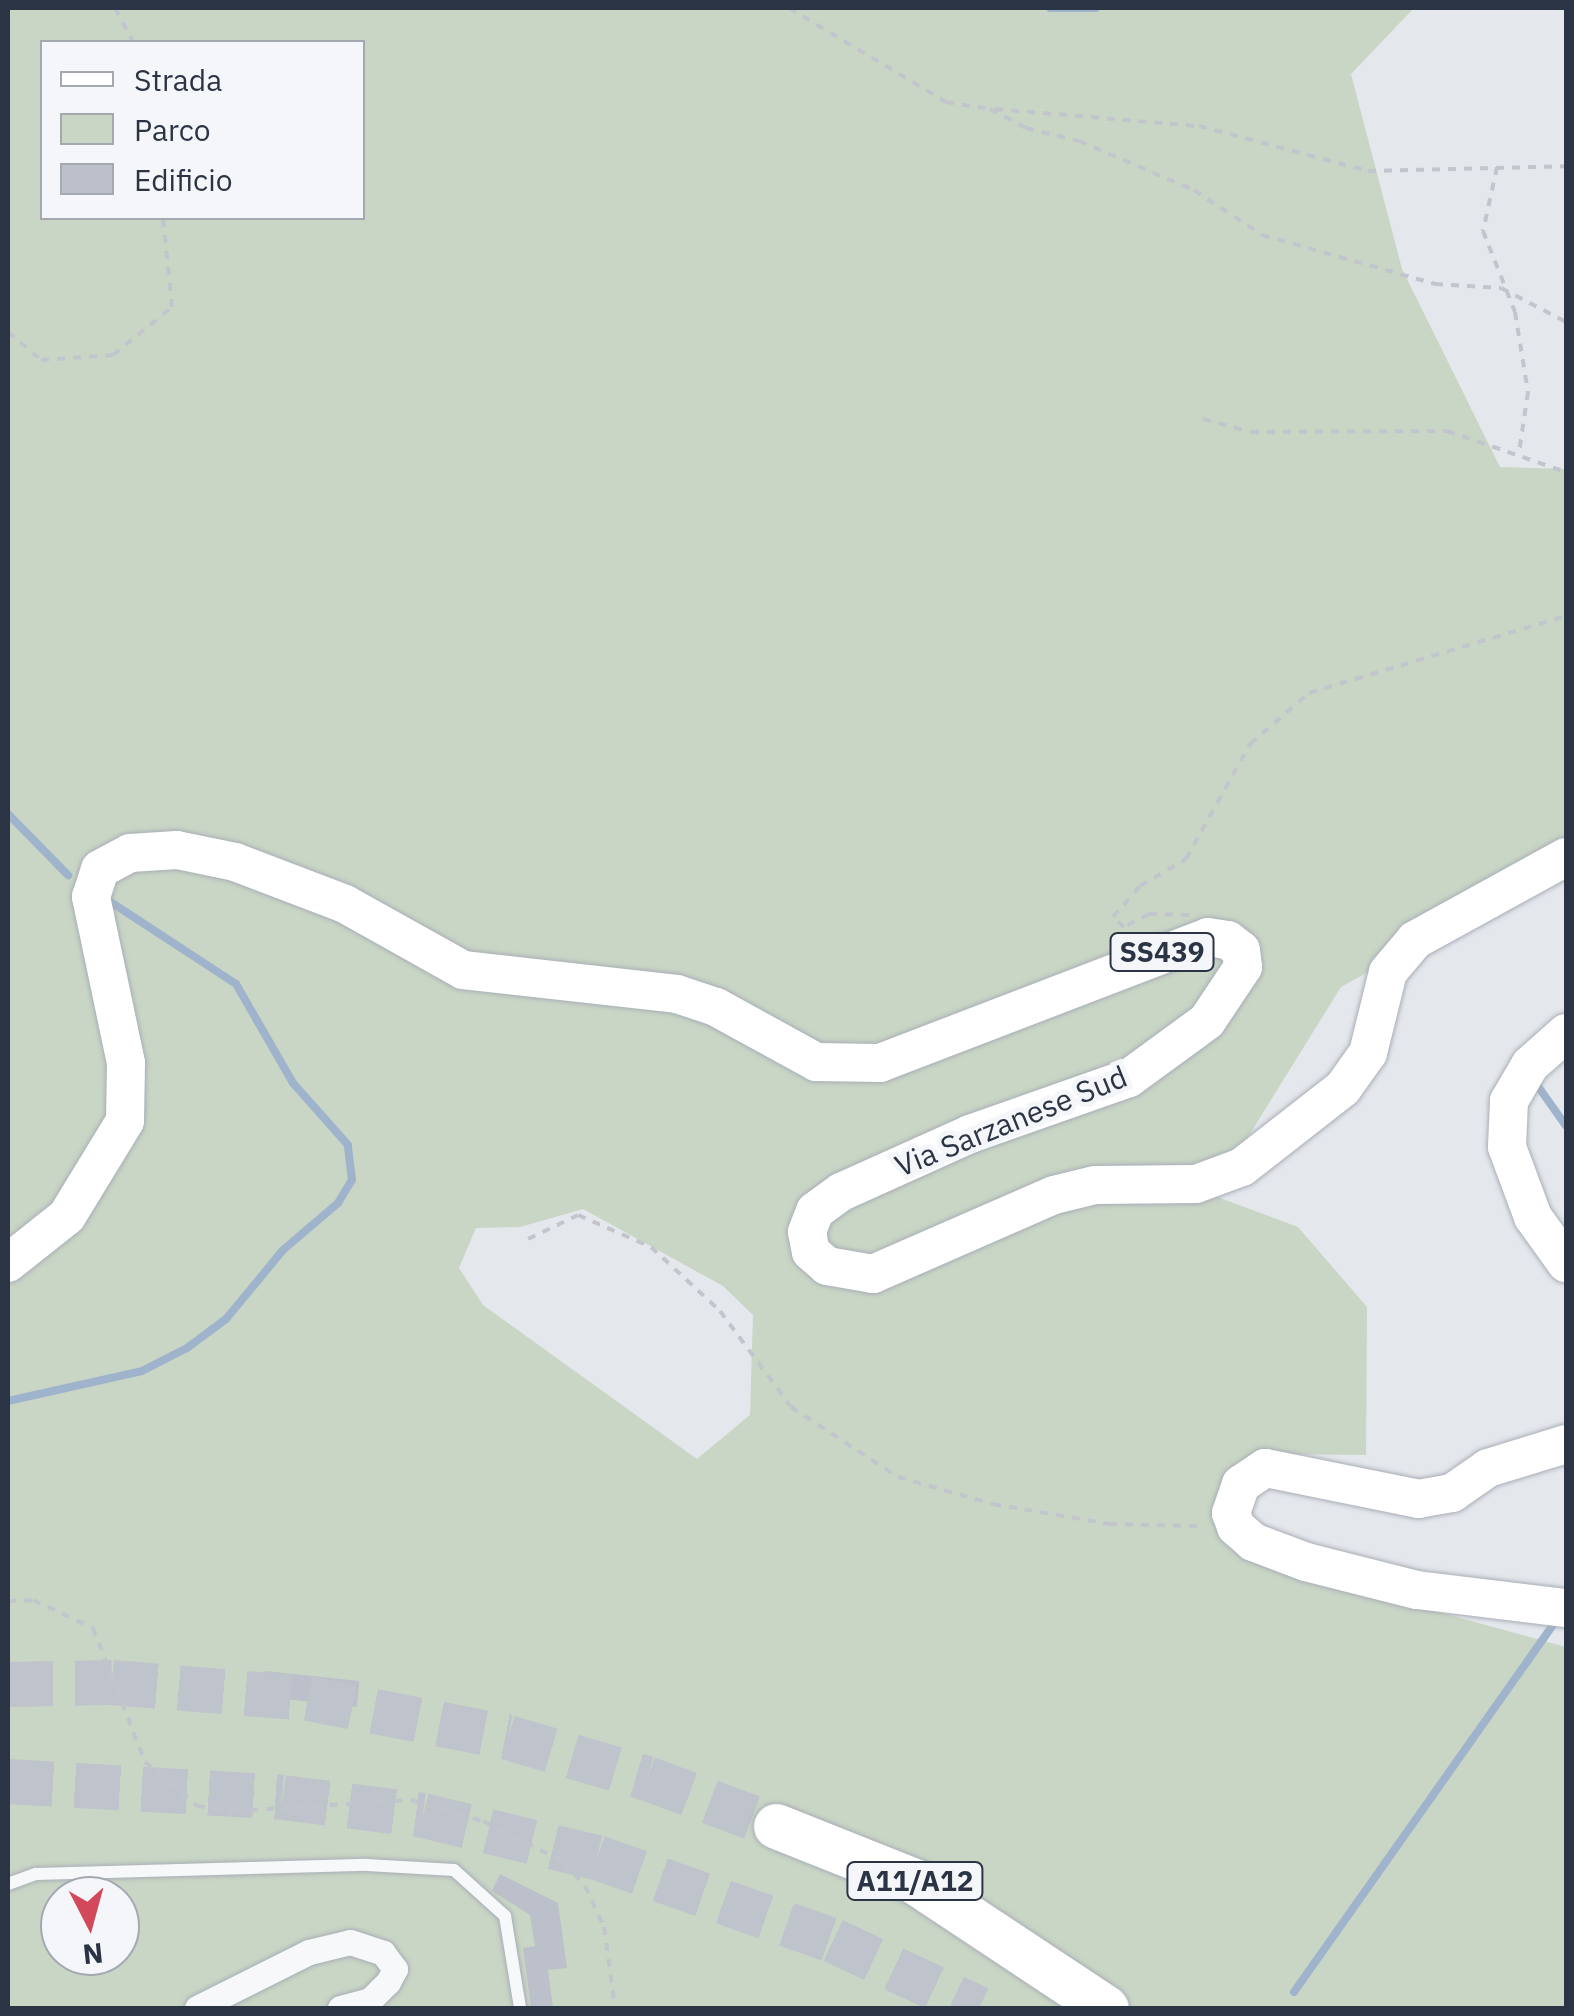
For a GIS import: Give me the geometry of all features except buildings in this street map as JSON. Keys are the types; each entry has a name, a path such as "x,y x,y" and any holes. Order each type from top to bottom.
{"highway":[{"name":"A11/A12","path":"776,1826 914,1880 1042,1960 1106,2008"}],"main road":[{"name":"Via Sarzanese Sud","path":"8,1263 67,1216 124,1121 126,1063 91,898 100,869 130,853 177,850 235,862 345,904 463,970 677,994 716,1007 816,1062 880,1064 1188,943 1228,940 1241,950 1243,967 1207,1021 1129,1078 970,1134 841,1192 816,1212 807,1232 811,1252 826,1266 873,1274 1054,1195 1095,1185 1196,1184 1242,1167 1343,1088 1368,1053 1388,972 1415,940 1566,857"},
{"path":"1566,1033 1530,1065 1508,1101 1507,1147 1533,1218 1566,1263"},
{"path":"1566,1444 1488,1468 1452,1493 1418,1499 1265,1468 1240,1484 1233,1498 1236,1528 1275,1552 1417,1590 1566,1608"}],"street":[{"path":"197,2008 309,1952 350,1942 384,1953 395,1969 388,1982 370,2000 340,2008"}],"lane":[{"path":"8,1884 36,1874 368,1865 454,1870 505,1916 520,2008"}],"path":[{"path":"115,8 132,40"},
{"path":"789,8 946,102 1199,126 1368,170 1566,166"},
{"path":"990,109 1194,190 1262,235 1435,284 1500,288 1566,322"},
{"path":"1496,167 1483,231 1500,288 1515,312 1528,392 1519,452"},
{"path":"8,332 41,360 113,355 172,307 163,220"},
{"path":"1202,419 1251,432 1447,431 1519,452 1566,472"},
{"path":"1188,943 1186,910 1149,914 1124,927 1113,917 1140,886 1186,859 1250,744 1309,692 1566,616"},
{"path":"528,1239 578,1215 651,1247 720,1312 792,1408 898,1477 993,1504 1109,1524 1236,1528"},
{"path":"8,1601 33,1600 93,1628 145,1762 198,1806 234,1811 410,1800 483,1821 564,1862 586,1886 604,1927 615,2008"}],"green space":[{"path":"8,8 1414,8 1351,74 1402,269 1500,467 1566,469 1566,862 1341,987 1212,1195 1298,1227 1367,1307 1366,1455 1258,1454 1218,1496 1241,1558 1566,1647 1566,2008 8,2008","holes":["583,1209 723,1286 753,1315 750,1415 697,1459 483,1305 459,1268 476,1228 520,1227"]}],"waterway":[{"path":"1050,8 1096,8"},
{"path":"8,814 68,875"},
{"path":"8,1401 142,1371 187,1348 226,1319 283,1250 338,1203 352,1180 348,1145 293,1083 236,984 106,899"},
{"path":"1537,1085 1566,1126"},
{"path":"1294,1992 1553,1625"}],"tunnel":[{"path":"8,1684 112,1682 308,1698 508,1737 647,1778 776,1826"},
{"path":"8,1781 283,1797 423,1815 597,1857 833,1940 979,2008"}]}
